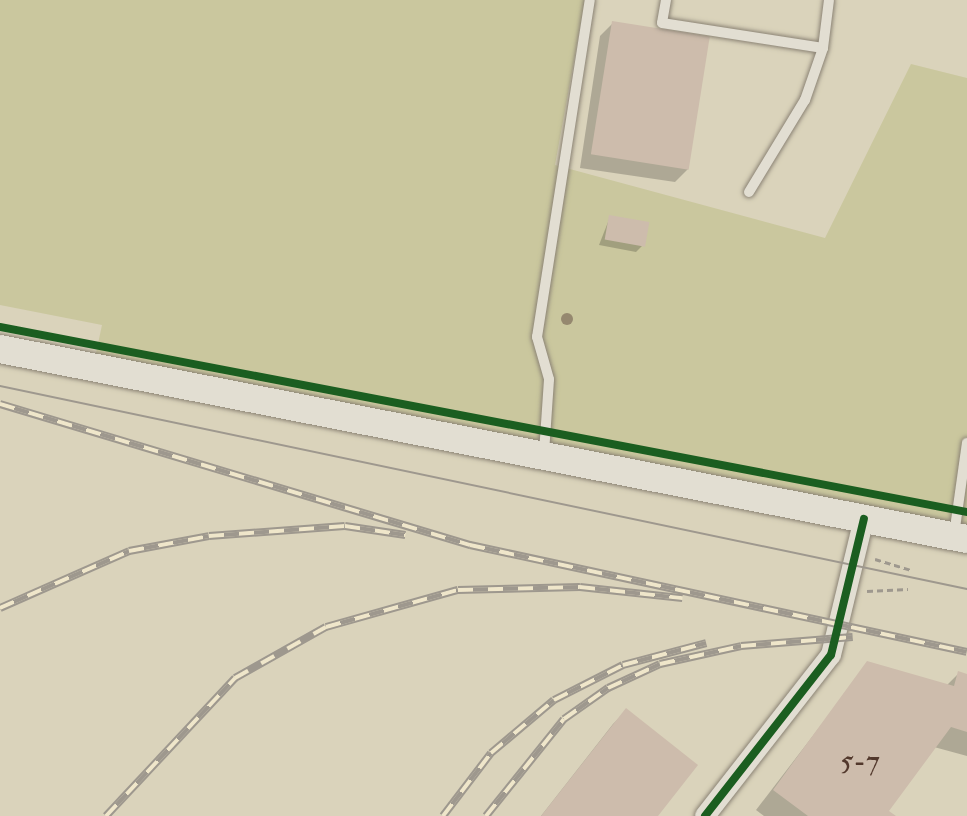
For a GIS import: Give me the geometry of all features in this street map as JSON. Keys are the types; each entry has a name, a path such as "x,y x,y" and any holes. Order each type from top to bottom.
{"main road":[{"path":"0,349 543,459 960,538"}],"street":[{"path":"705,816 824,665 840,627 864,519"}],"lane":[{"path":"543,459 550,388 537,337 590,0"},
{"path":"666,0 662,23 823,48"},
{"path":"749,192 805,100 823,48 829,0"},
{"path":"960,538 967,443"}],"path":[{"path":"868,569 871,557 879,547"},
{"path":"871,557 912,570"},
{"path":"840,627 863,591 866,580"},
{"path":"863,591 908,589"}],"shaded area":[{"path":"0,0 585,0 555,165 825,238 911,64 967,78 967,539 93,367 102,325 0,305"}],"building":[{"path":"612,21 710,36 689,170 591,154"},
{"path":"609,215 649,222 645,247 605,240"},
{"path":"867,661 954,686 958,671 967,674 967,732 951,727 889,811 896,816 808,816 773,790"},
{"path":"626,708 698,765 658,816 541,816"}],"tram line":[{"path":"0,386 967,589"}],"railway":[{"path":"0,404 470,545 967,652"},
{"path":"0,608 129,551 209,536 345,526 405,535"},
{"path":"106,816 235,678 326,627 458,590 580,587 682,598"},
{"path":"486,816 564,719 608,688 660,664 741,646 853,637"},
{"path":"443,816 491,753 554,700 623,665 706,643"}],"cycle path":[{"path":"0,327 967,512"},
{"path":"705,816 831,655 864,519"}]}
